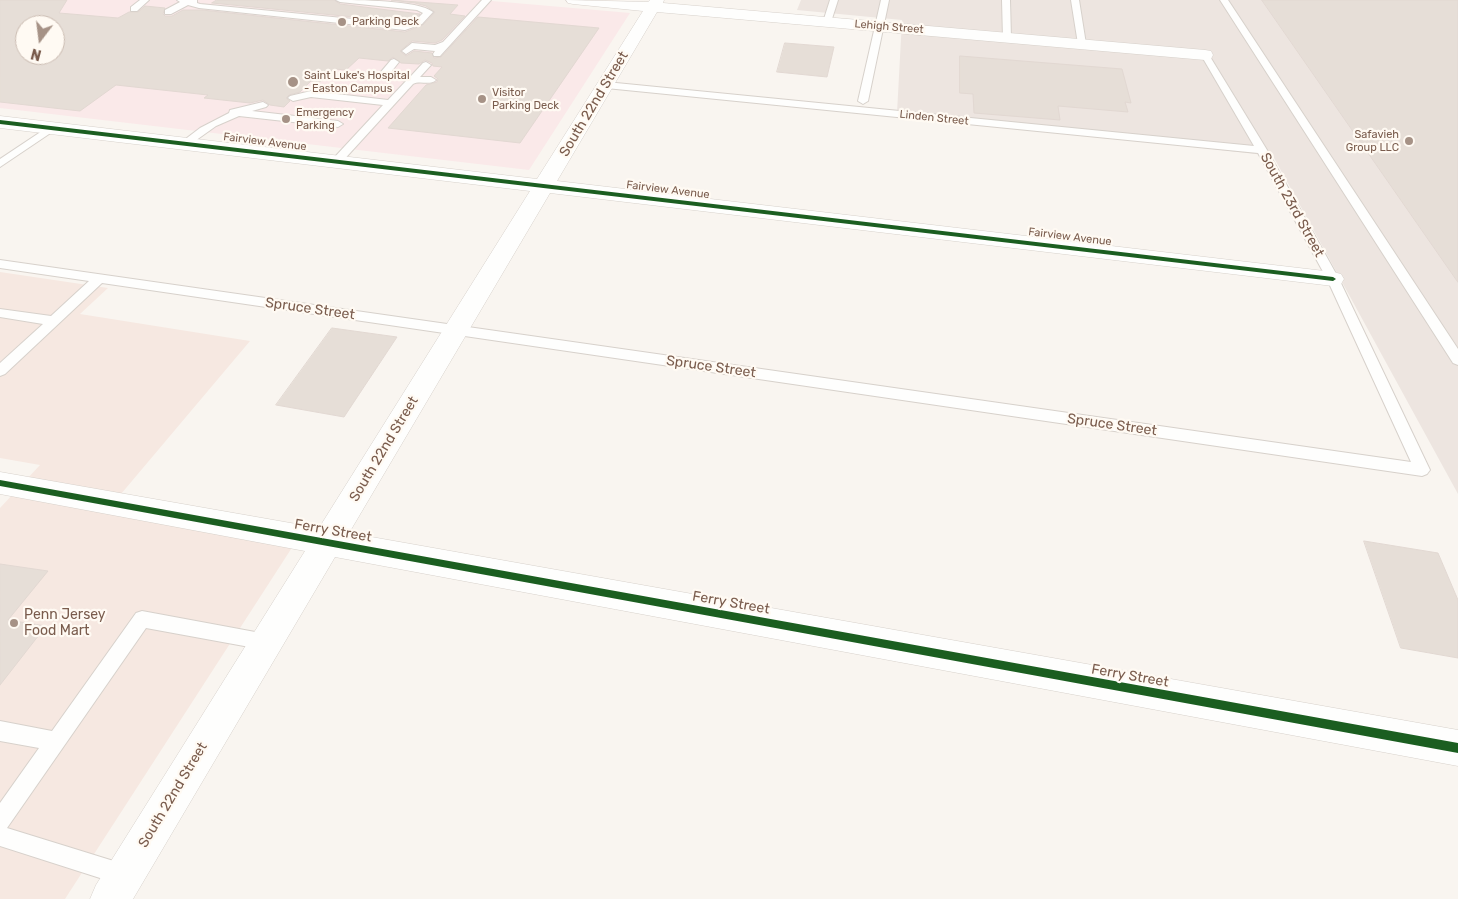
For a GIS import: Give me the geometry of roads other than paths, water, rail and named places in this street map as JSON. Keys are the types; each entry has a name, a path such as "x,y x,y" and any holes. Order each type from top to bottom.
{"street":[{"name":"Lehigh Street","path":"573,0 655,4 827,22 1205,55"},
{"name":"South 22nd Street","path":"110,899 655,4"},
{"name":"Fairview Avenue","path":"0,122 1332,279"},
{"name":"Ferry Street","path":"0,483 1458,748"}],"lane":[{"path":"134,9 145,0"},
{"path":"168,12 183,1 225,3 405,27 419,22 429,12 418,8 340,0"},
{"path":"437,54 487,0"},
{"path":"827,22 834,0"},
{"path":"863,101 884,0"},
{"path":"1006,0 1007,38"},
{"path":"1075,0 1082,44"},
{"path":"1224,0 1458,360"},
{"path":"406,51 412,46 436,48 446,44"},
{"name":"South 23rd Street","path":"1205,55 1262,150 1332,279 1422,470"},
{"path":"394,62 385,73 412,78 410,82"},
{"path":"336,162 391,103 410,82 425,66 425,71 434,76 410,82"},
{"name":"Linden Street","path":"606,85 1262,150"},
{"path":"293,98 311,94 391,103"},
{"path":"184,144 211,124 233,112 263,105"},
{"path":"233,112 338,124"},
{"path":"0,164 51,128"},
{"name":"Spruce Street","path":"0,264 1422,470"},
{"path":"0,371 100,279"},
{"path":"0,313 54,321"},
{"path":"0,820 142,619 266,642"},
{"path":"0,731 56,741"},
{"path":"0,836 125,875"}],"place":[{"name":"Parking Deck","path":"342,22"},
{"name":"Saint Luke's Hospital - Easton Campus","path":"293,82"},
{"name":"Visitor Parking Deck","path":"482,99"},
{"name":"Emergency Parking","path":"286,119"},
{"name":"Safavieh Group LLC","path":"1409,141"},
{"name":"Penn Jersey Food Mart","path":"14,623"}]}
